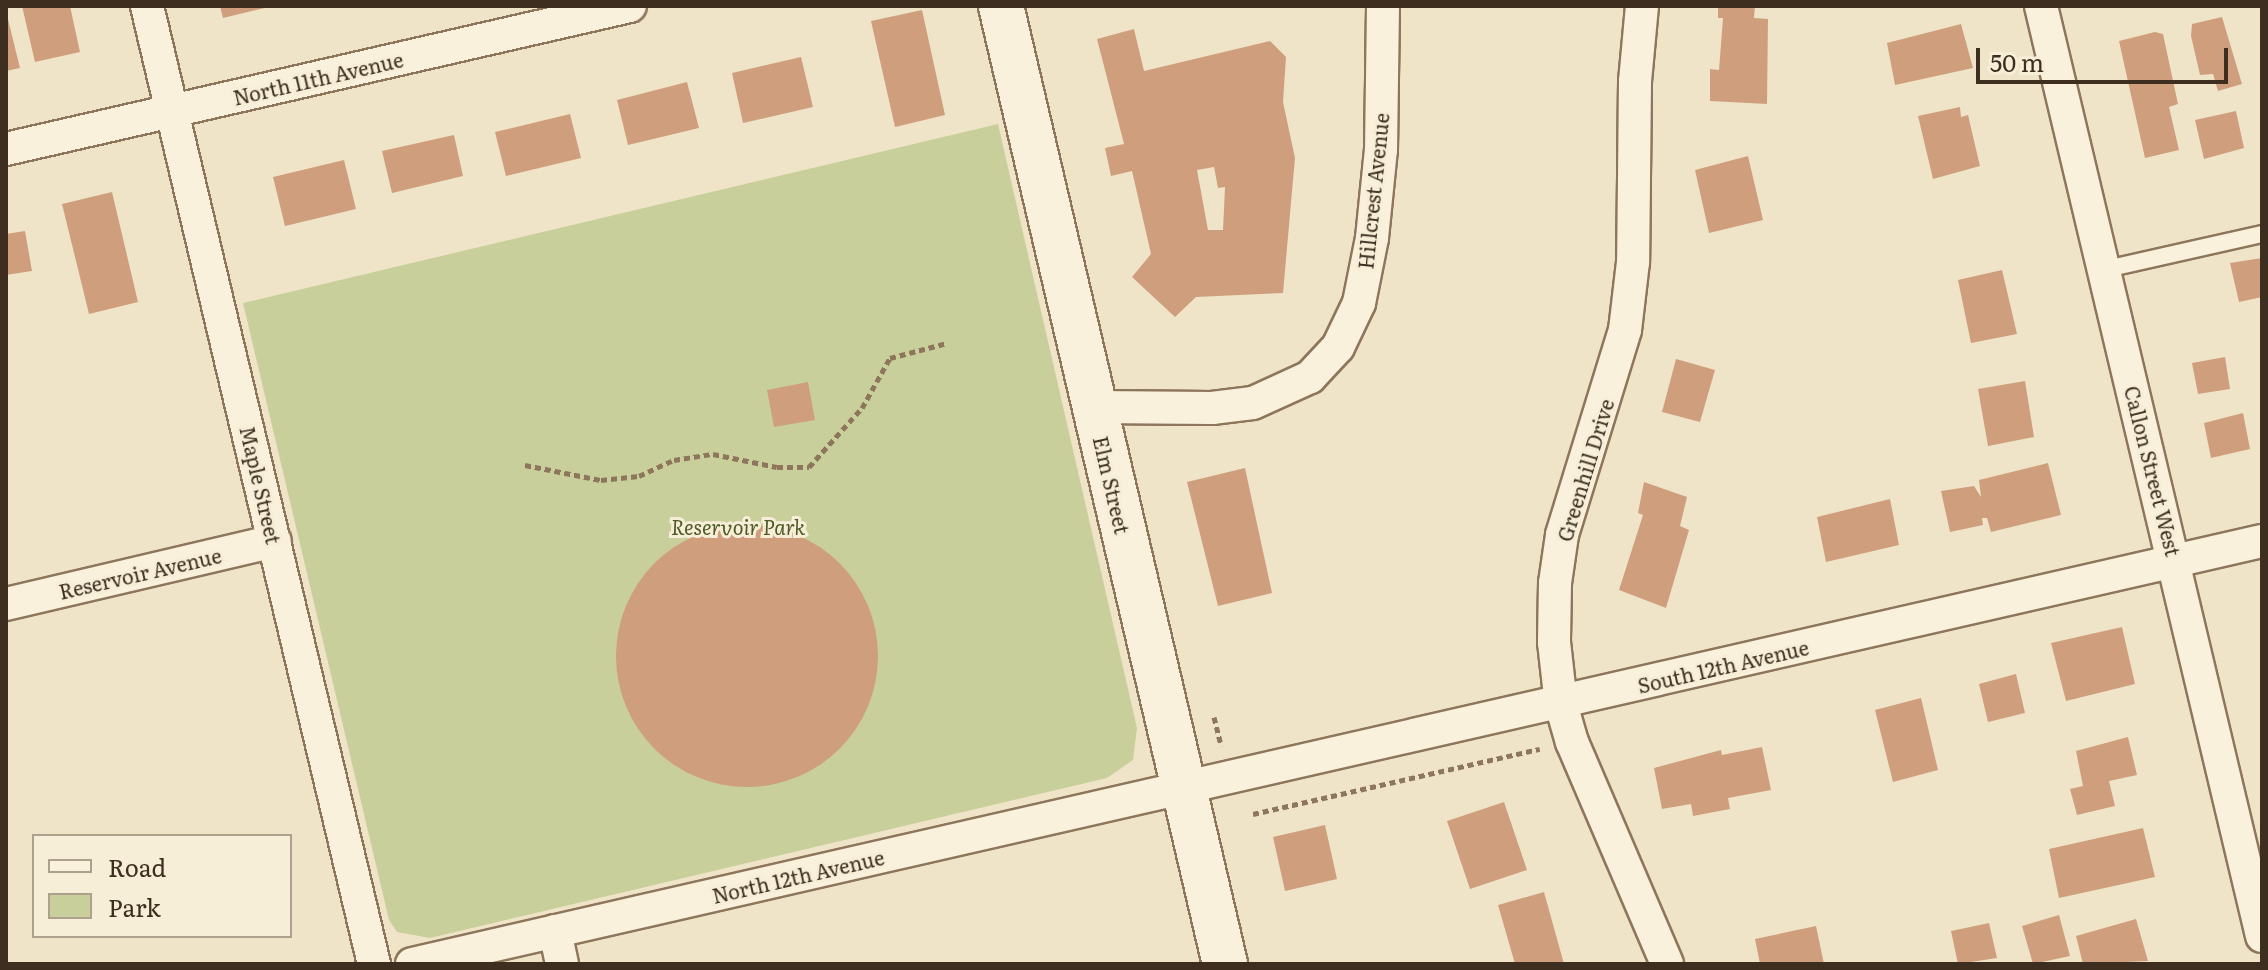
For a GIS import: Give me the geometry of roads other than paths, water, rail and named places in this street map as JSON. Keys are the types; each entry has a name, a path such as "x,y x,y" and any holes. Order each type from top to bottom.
{"street":[{"name":"Maple Street","path":"147,6 374,964"},
{"name":"North 11th Avenue","path":"6,149 630,6"},
{"name":"Elm Street","path":"1001,6 1225,964"},
{"name":"Hillcrest Avenue","path":"1094,407 1212,408 1253,403 1295,387 1330,358 1359,303 1372,238 1381,150 1383,6"},
{"name":"Greenhill Drive","path":"1642,6 1635,82 1633,262 1621,345 1560,547 1554,642 1561,704 1667,964"},
{"name":"Callon Street West","path":"2041,6 2102,270 2176,561 2262,936"},
{"name":"Reservoir Avenue","path":"6,604 275,541"},
{"name":"South 12th Avenue","path":"1184,789 2262,541"},
{"name":"North 12th Avenue","path":"412,964 1184,789"},
{"path":"555,931 562,964"}],"lane":[{"path":"2102,270 2262,234"}],"park label":[{"name":"Reservoir Park","path":"738,526"}]}
